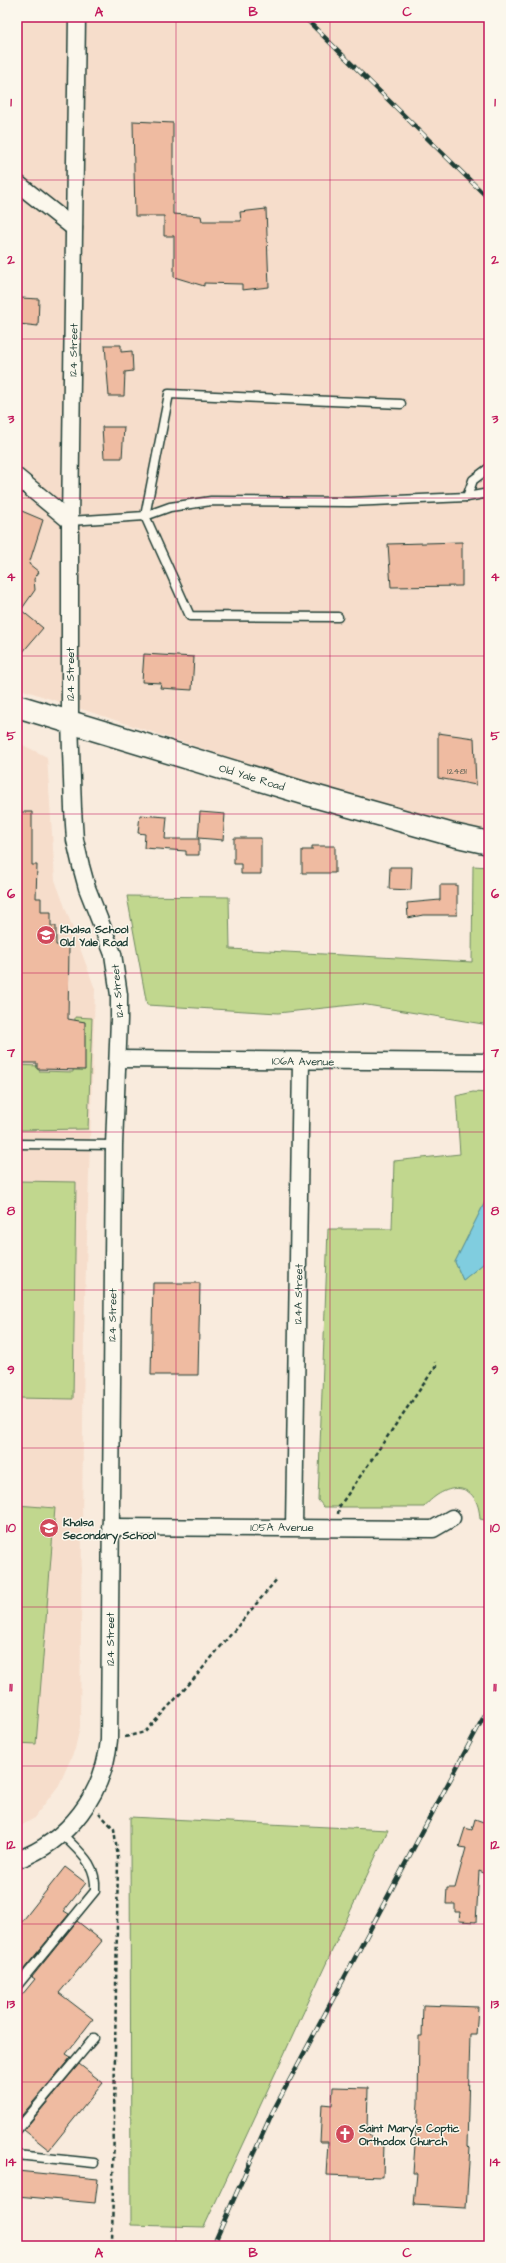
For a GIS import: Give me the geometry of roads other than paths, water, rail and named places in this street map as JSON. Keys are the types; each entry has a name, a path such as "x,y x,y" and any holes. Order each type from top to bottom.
{"main road":[{"name":"Old Yale Road","path":"17,706 314,796 453,835 489,843"}],"street":[{"name":"124 Street","path":"17,1860 47,1845 61,1833 89,1803 100,1781 107,1761 110,1740 110,1527 114,1144 119,995 113,954 87,888 75,840 70,721 70,521 77,17"},
{"path":"17,183 74,228"},
{"path":"17,477 70,521"},
{"name":"106A Avenue","path":"118,1059 489,1062"},
{"name":"124A Street","path":"294,1527 301,1061"},
{"name":"105A Avenue","path":"110,1527 433,1529 452,1518"}],"lane":[{"path":"338,617 190,616 145,516 169,394 401,404"},
{"path":"467,497 473,480 489,468"},
{"path":"70,521 145,516 170,507 212,501 350,502 467,497 489,493"},
{"path":"17,1144 114,1144"},
{"path":"17,1986 95,1891 96,1877 91,1865 61,1833"},
{"path":"17,2130 94,2038"},
{"path":"17,2155 94,2163"}],"water":[{"path":"489,1194 489,1259 463,1280 455,1262"}],"railway":[{"path":"304,17 489,199"},
{"path":"213,2246 272,2113 489,1707"}],"place":[{"name":"Khalsa School Old Yale Road","path":"46,935"},
{"name":"Khalsa Secondary School","path":"49,1528"},
{"name":"Saint Mary's Coptic Orthodox Church","path":"345,2134"}]}
